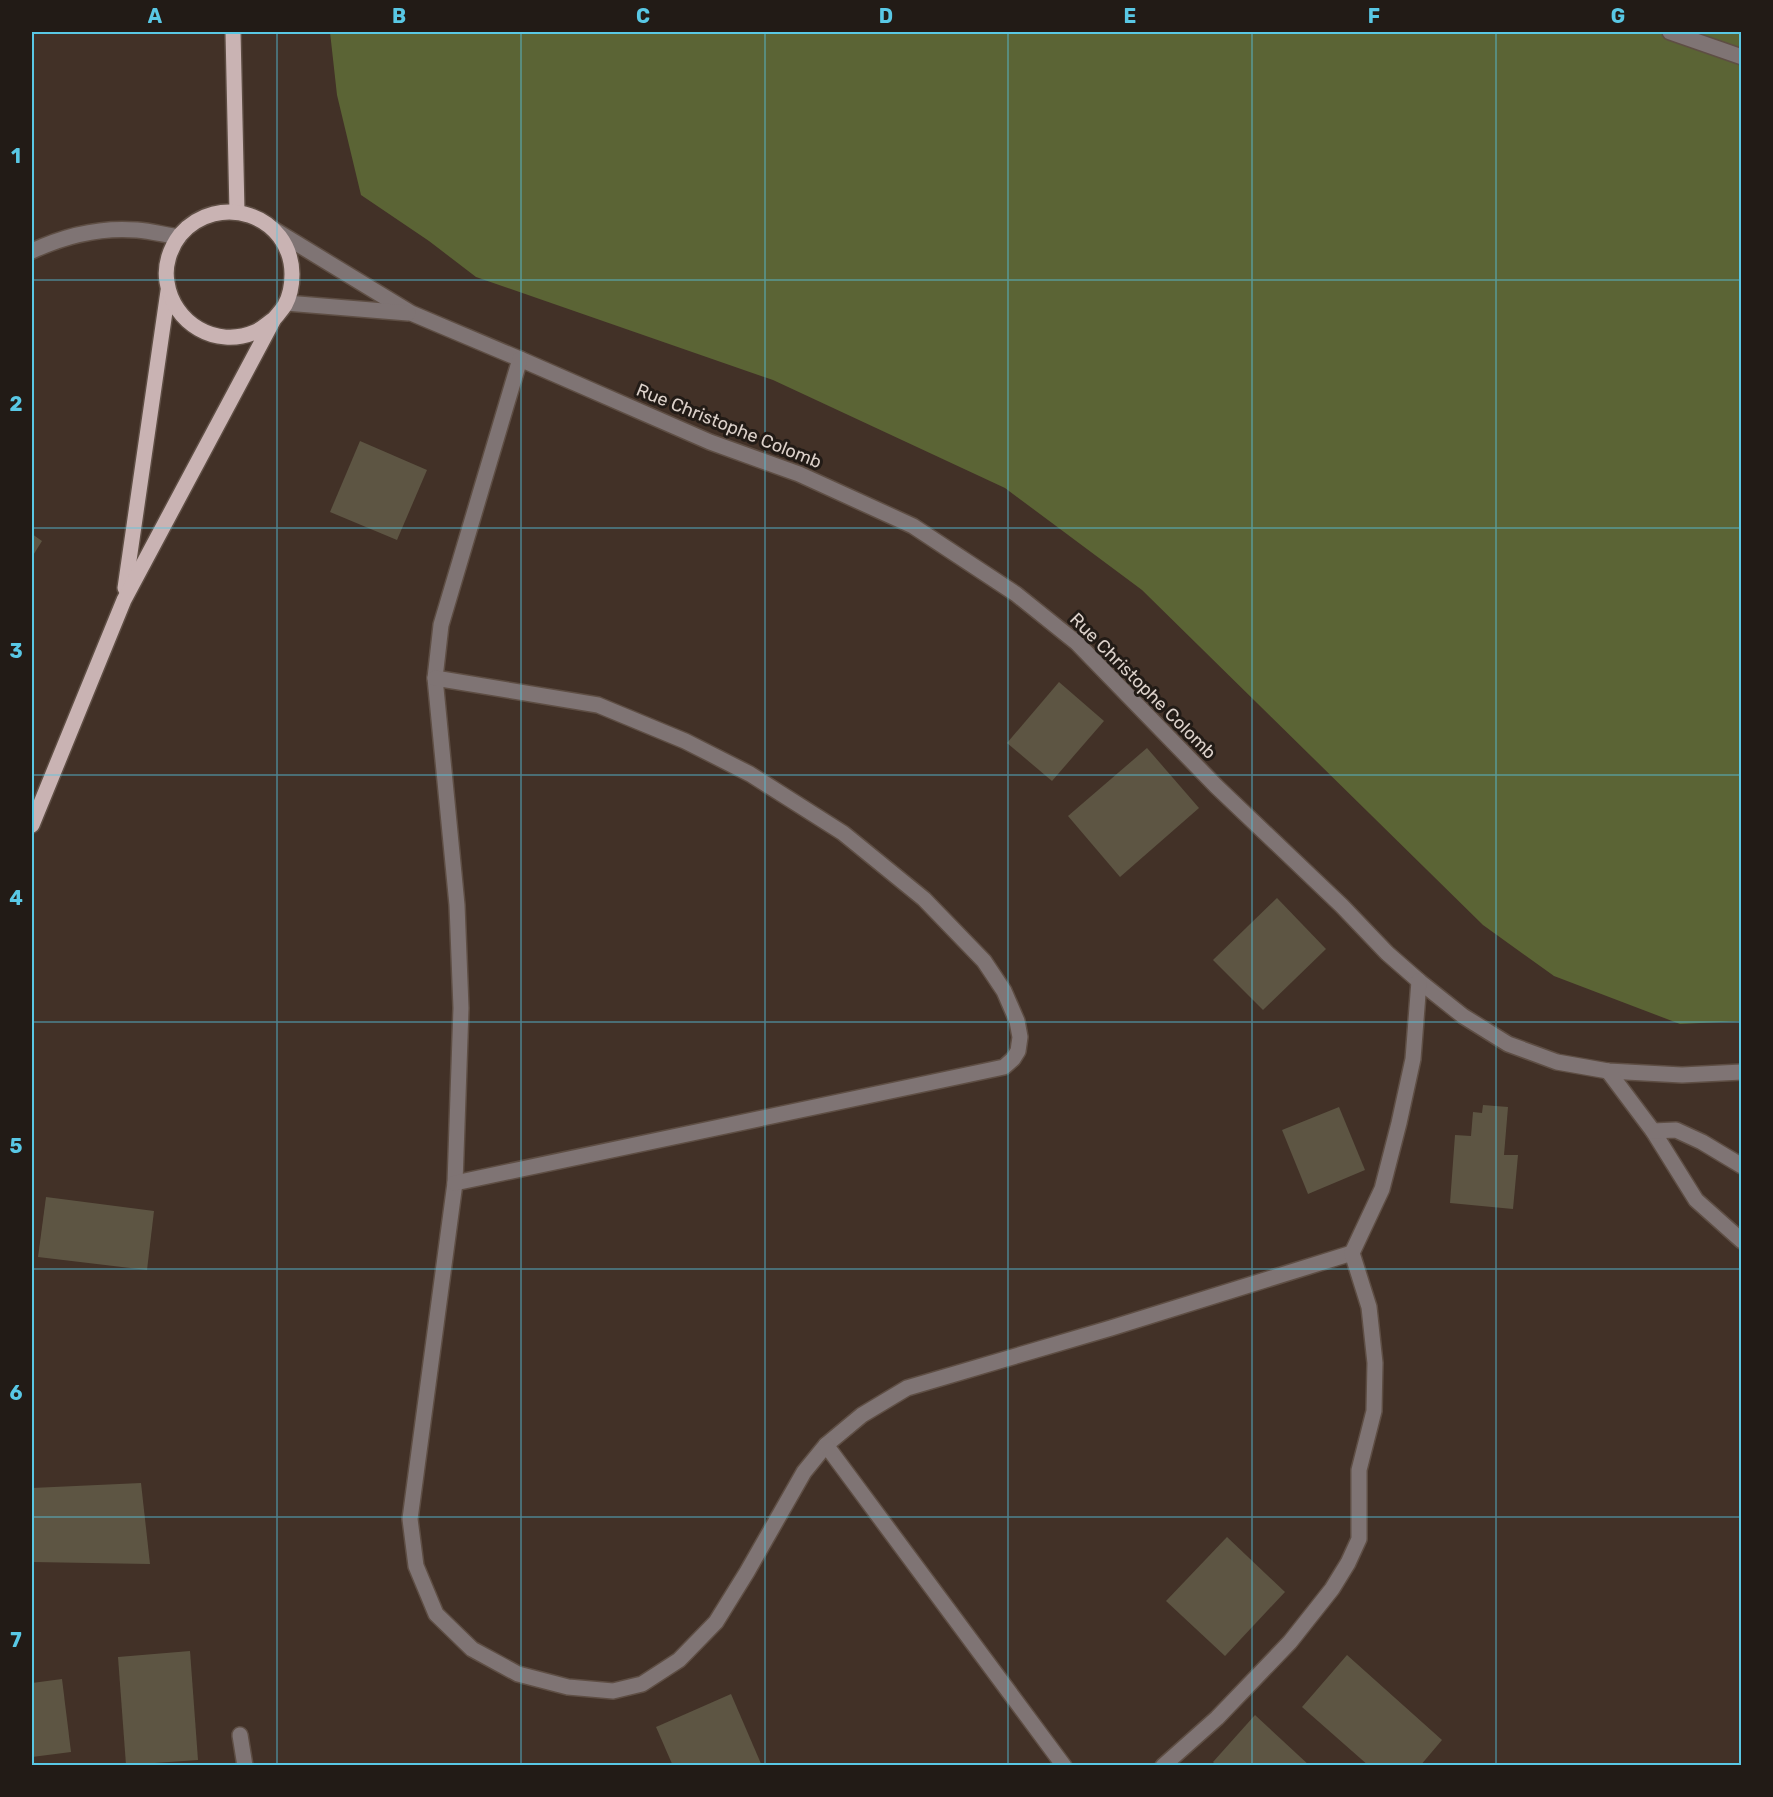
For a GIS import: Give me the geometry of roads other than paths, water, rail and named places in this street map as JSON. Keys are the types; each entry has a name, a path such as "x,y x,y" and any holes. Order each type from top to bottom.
{"main road":[{"path":"233,32 237,212"},
{"path":"32,825 124,600 274,319 286,303 292,284 292,264 285,245 273,229 256,217 237,212 220,212 190,225 171,249 167,263 168,291 177,311 193,326 213,336 235,337 256,332 274,319"},
{"path":"124,600 168,291"}],"street":[{"path":"1670,32 1742,57"},
{"name":"Rue Christophe Colomb","path":"273,229 411,313 711,442 799,474 913,526 1016,594 1077,644 1216,786 1419,981 1463,1016 1508,1044 1557,1062 1608,1071 1682,1076 1742,1072"},
{"path":"32,251 70,237 103,231 136,230 179,237"},
{"name":"Rue Christophe Colomb","path":"286,303 411,313"},
{"path":"520,358 441,625 435,678 458,905 461,1008 455,1183 410,1520 416,1566 436,1614 472,1649 518,1674 568,1688 613,1691 642,1684 679,1660 716,1622 804,1472 826,1444 862,1415 907,1388 1111,1328 1352,1253"},
{"path":"435,678 598,705 684,741 750,774 843,833 924,899 984,961 1004,991 1017,1021 1020,1037 1018,1051 1004,1067 455,1183"},
{"path":"1162,1766 1217,1718 1290,1642 1332,1589 1359,1539 1359,1470 1374,1411 1375,1363 1369,1307 1352,1253 1382,1189 1399,1124 1413,1059 1419,981"},
{"path":"1608,1071 1653,1131 1696,1200 1742,1241"},
{"path":"1653,1131 1676,1130 1702,1142 1742,1167"},
{"path":"826,1444 1064,1766"},
{"path":"240,1735 245,1766"}]}
